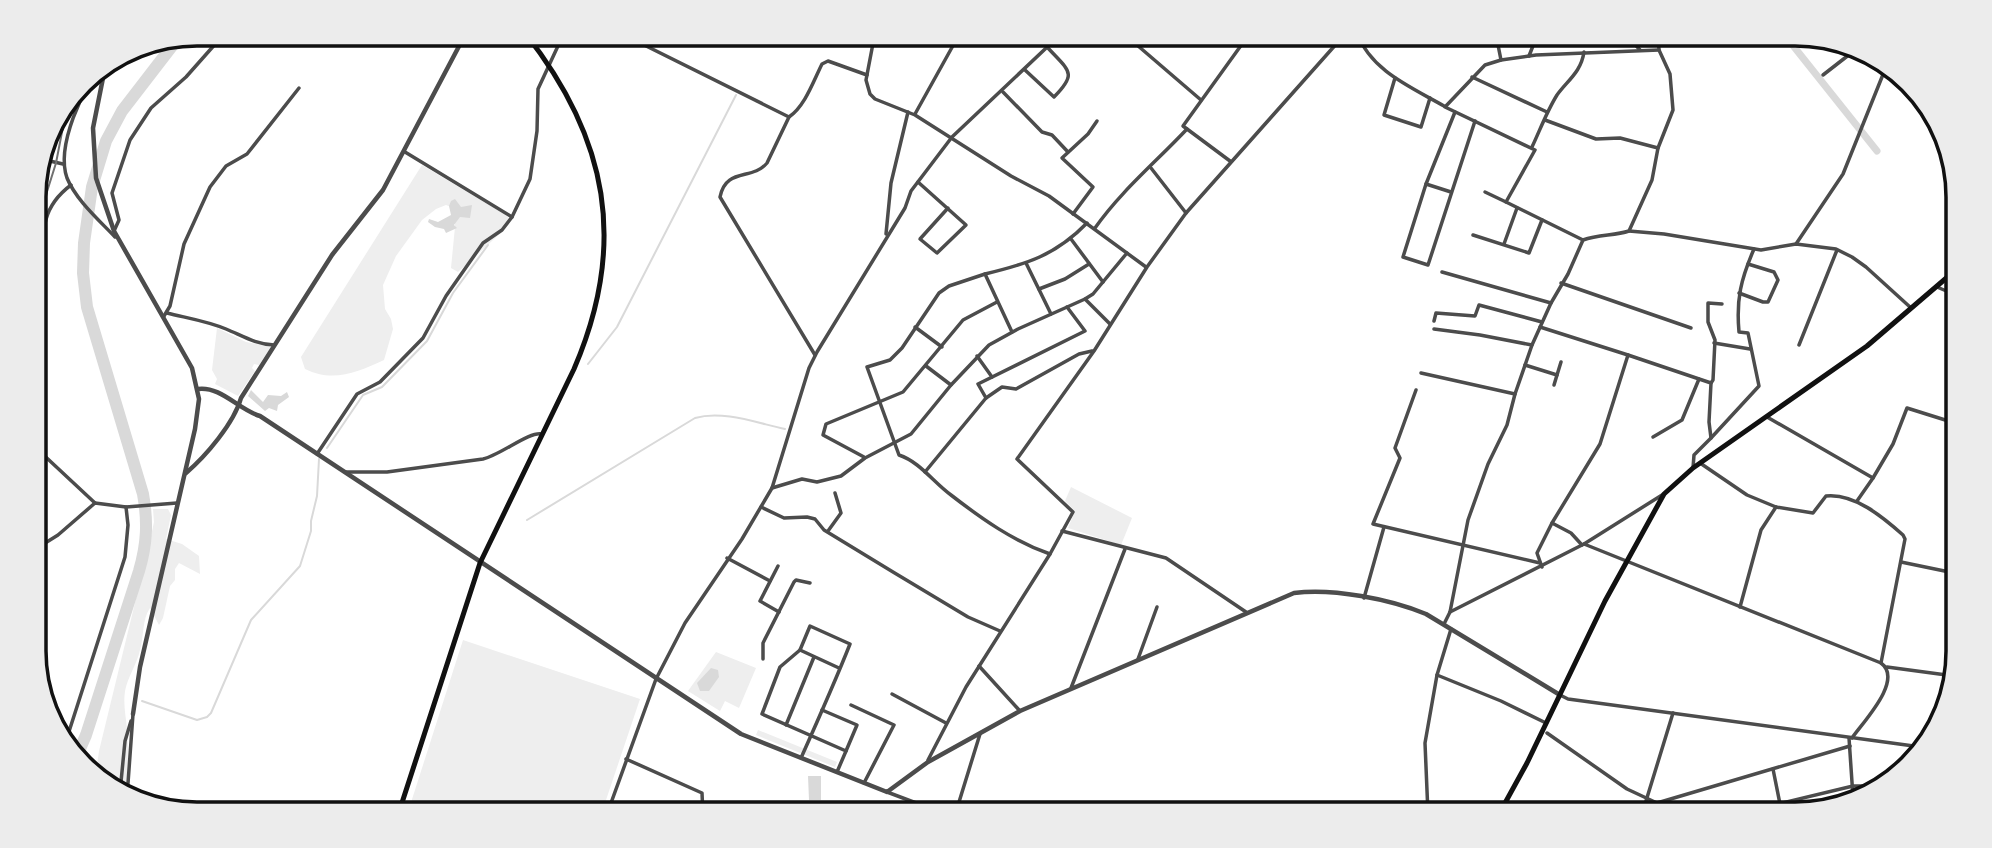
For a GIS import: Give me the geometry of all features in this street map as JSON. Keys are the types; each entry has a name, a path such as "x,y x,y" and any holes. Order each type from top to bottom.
{"main road":[{"path":"402,802 480,562 574,369 588,336 598,298 604,246 601,194 592,152 574,105 535,46"},
{"path":"1505,802 1626,562 1664,494 1693,468 1892,327 1910,307 1946,278"}],"street":[{"path":"114,230 119,220 112,193 130,140 151,108 213,46"},
{"path":"185,474 237,413 241,398 332,255 383,190 459,46"},
{"path":"317,454 358,394 380,382 423,338 446,296 483,243 502,230 512,217 530,179 537,131 538,89 558,46"},
{"path":"646,46 789,117"},
{"path":"871,46 867,75 870,94 875,99 915,115 1011,176 1049,196 1147,267"},
{"path":"915,115 953,46"},
{"path":"1138,46 1202,100"},
{"path":"1231,161 1183,126 1241,46"},
{"path":"928,762 946,723 979,666 1050,554 1073,512 1017,458 1094,351 1147,267 1186,213 1334,46"},
{"path":"1363,46 1374,62 1395,78 1445,107 1535,149 1506,202"},
{"path":"1498,46 1501,60"},
{"path":"1529,56 1533,46"},
{"path":"1636,46 1640,50"},
{"path":"1629,231 1652,180 1658,148 1673,110 1670,74 1660,46"},
{"path":"611,802 656,679 685,623 772,488 816,355 905,208 911,191 952,137 1048,48 1065,66 1070,78 1054,97 1025,70"},
{"path":"1445,107 1485,65 1501,60 1584,52 1660,50"},
{"path":"1532,148 1548,112 1581,67 1584,52"},
{"path":"1823,75 1848,55"},
{"path":"816,355 720,197 726,182 732,177 762,169 767,163 789,117 808,93 822,64 828,61 867,75"},
{"path":"1796,243 1843,174 1883,74"},
{"path":"1472,77 1548,112"},
{"path":"1395,78 1384,115 1421,127 1430,98"},
{"path":"102,79 93,128 94,168 107,215 165,314 198,389 197,417 140,667 133,714 128,785"},
{"path":"165,314 184,244 206,194 226,166 247,154 299,88"},
{"path":"1003,92 1042,132 1052,135 1068,152"},
{"path":"82,98 70,131 63,164 77,194 121,243"},
{"path":"1455,111 1426,184 1403,257 1428,265 1475,121"},
{"path":"886,237 891,183 908,112"},
{"path":"1545,120 1596,139 1620,138 1658,148"},
{"path":"1073,214 1093,187 1062,158 1088,134 1097,121"},
{"path":"1095,228 1123,192 1187,129"},
{"path":"405,152 512,217"},
{"path":"50,161 63,164"},
{"path":"1151,167 1186,213"},
{"path":"918,182 948,208 966,225 937,253 920,239 948,208"},
{"path":"1426,184 1451,192"},
{"path":"46,222 57,196 71,185"},
{"path":"1485,191 1583,240 1597,236 1616,236 1629,231 1754,249 1770,250 1796,243 1837,250 1866,267 1910,307"},
{"path":"1504,244 1517,208"},
{"path":"1473,234 1529,253 1542,220"},
{"path":"1050,554 1014,540 949,494 912,460 899,455 867,367 890,360 902,348 940,293 949,286 1043,256 1071,239 1087,223"},
{"path":"1071,239 1103,282"},
{"path":"1444,624 1450,612 1468,520 1488,464 1507,425 1532,345 1583,240"},
{"path":"1693,468 1694,455 1759,386 1750,333 1739,332 1737,307 1742,275 1754,249"},
{"path":"1799,345 1837,250"},
{"path":"772,488 802,479 817,482 841,476 865,458 911,434 951,385 989,345 1085,299 1127,253"},
{"path":"1026,263 1051,314"},
{"path":"1039,289 1065,279 1089,264"},
{"path":"1739,293 1768,302 1778,280 1774,272 1748,264"},
{"path":"1441,272 1551,303"},
{"path":"985,274 1012,332"},
{"path":"1561,282 1691,328"},
{"path":"1936,286 1946,291"},
{"path":"1085,299 1110,324"},
{"path":"865,458 823,435 826,424 903,392 963,320 997,302"},
{"path":"1711,438 1709,422 1714,343 1708,322 1708,303 1722,304"},
{"path":"1436,313 1475,316 1479,304 1711,383"},
{"path":"986,398 978,384 1085,331 1067,306"},
{"path":"1434,321 1438,307"},
{"path":"165,314 187,316 251,341 276,345"},
{"path":"915,327 942,346"},
{"path":"1434,329 1532,345"},
{"path":"1714,343 1751,349"},
{"path":"925,472 986,398 1002,387 1016,388 1079,354 1094,351"},
{"path":"1541,565 1537,553 1600,443 1628,355"},
{"path":"977,356 992,377"},
{"path":"1554,385 1561,362"},
{"path":"1525,365 1557,375"},
{"path":"926,366 951,385"},
{"path":"1420,373 1515,394"},
{"path":"1653,437 1682,421 1699,379"},
{"path":"198,389 208,387 247,412 260,416 741,734 914,802"},
{"path":"1416,390 1395,448 1399,458 1373,524 1541,565"},
{"path":"1857,501 1893,444 1907,408 1946,420"},
{"path":"1680,409 1685,411"},
{"path":"1767,417 1873,478"},
{"path":"343,472 378,473 483,459 496,456 530,435 542,434"},
{"path":"46,460 95,503 126,507 177,503"},
{"path":"1700,463 1747,495 1776,507 1813,513 1826,496 1857,501 1903,535 1905,539 1881,663"},
{"path":"828,532 841,513 835,493"},
{"path":"1450,612 1583,544 1664,494"},
{"path":"46,542 95,503"},
{"path":"761,506 784,517 815,519 828,532 968,617 1000,631"},
{"path":"69,731 125,557 128,525 126,507"},
{"path":"1740,607 1761,530 1776,507"},
{"path":"1552,523 1571,533 1583,544 1886,667 1945,675"},
{"path":"1364,598 1384,527"},
{"path":"1062,531 1166,558 1246,612"},
{"path":"1071,688 1125,549"},
{"path":"727,558 770,581"},
{"path":"1901,562 1946,571"},
{"path":"778,566 760,601 779,612"},
{"path":"764,659 763,643 794,582 796,580 810,583"},
{"path":"887,792 928,762 1020,710 1294,593 1319,592 1409,607 1444,624 1568,699 1912,746"},
{"path":"1138,659 1157,607"},
{"path":"801,758 811,736 840,669 850,644 810,626 800,650 780,667 762,714 786,725 811,736 846,751"},
{"path":"1427,802 1425,743 1437,675 1451,629"},
{"path":"800,650 840,669"},
{"path":"786,725 814,657"},
{"path":"979,666 1020,710"},
{"path":"1853,791 1851,738 1885,693 1888,683 1886,667"},
{"path":"1437,675 1502,701 1546,723"},
{"path":"892,694 946,723"},
{"path":"851,705 894,725 864,783"},
{"path":"822,710 857,725 837,772"},
{"path":"1646,802 1673,713"},
{"path":"122,782 125,741 133,714"},
{"path":"1547,733 1628,789 1654,802"},
{"path":"959,802 980,734"},
{"path":"1660,802 1850,746"},
{"path":"626,759 702,793 702,802"},
{"path":"1773,769 1780,802"},
{"path":"1784,802 1863,786"}],"shaded area":[{"path":"422,165 504,214 509,218 504,230 458,272 451,268 454,208 446,205 436,209 422,220 396,256 383,285 385,309 393,329 384,360 345,374 326,375 305,369 301,357"},
{"path":"455,199 461,207 472,205 470,218 460,217 454,225 457,228 446,233 444,229 428,222 429,219 438,222 451,215 449,206"},
{"path":"217,328 246,342 271,347 259,365 254,364 252,368 255,371 238,396 215,384 217,379 212,370"},
{"path":"251,390 263,402 268,395 281,396 287,392 289,397 278,405 277,411 269,408 265,411 248,396"},
{"path":"1071,487 1132,518 1121,545 1068,528 1075,511 1065,501"},
{"path":"153,509 168,509 171,515 166,539 182,544 199,556 200,574 179,563 159,625 150,608 146,617 139,655 125,691 128,746 126,785 97,764 154,522"},
{"path":"463,640 640,699 605,802 411,802"},
{"path":"716,652 756,668 739,708 725,701 720,711 688,691"},
{"path":"711,668 718,670 719,677 709,691 700,691 697,683"},
{"path":"758,730 837,762 835,767 756,735"},
{"path":"808,776 821,776 821,800 809,800"}],"waterway":[{"path":"1793,46 1877,151"},
{"path":"81,747 139,571 144,552 146,524 143,494 87,307 83,273 84,243 92,187 106,141 122,111 171,48"},
{"path":"588,364 617,327 736,95"},
{"path":"327,448 363,395 382,387 427,341 453,293 488,245"},
{"path":"527,520 695,418 728,416 785,429"},
{"path":"142,701 197,720 211,713 251,620 300,566 311,531 319,459"}],"railway":[{"path":"46,195 63,126"}]}
